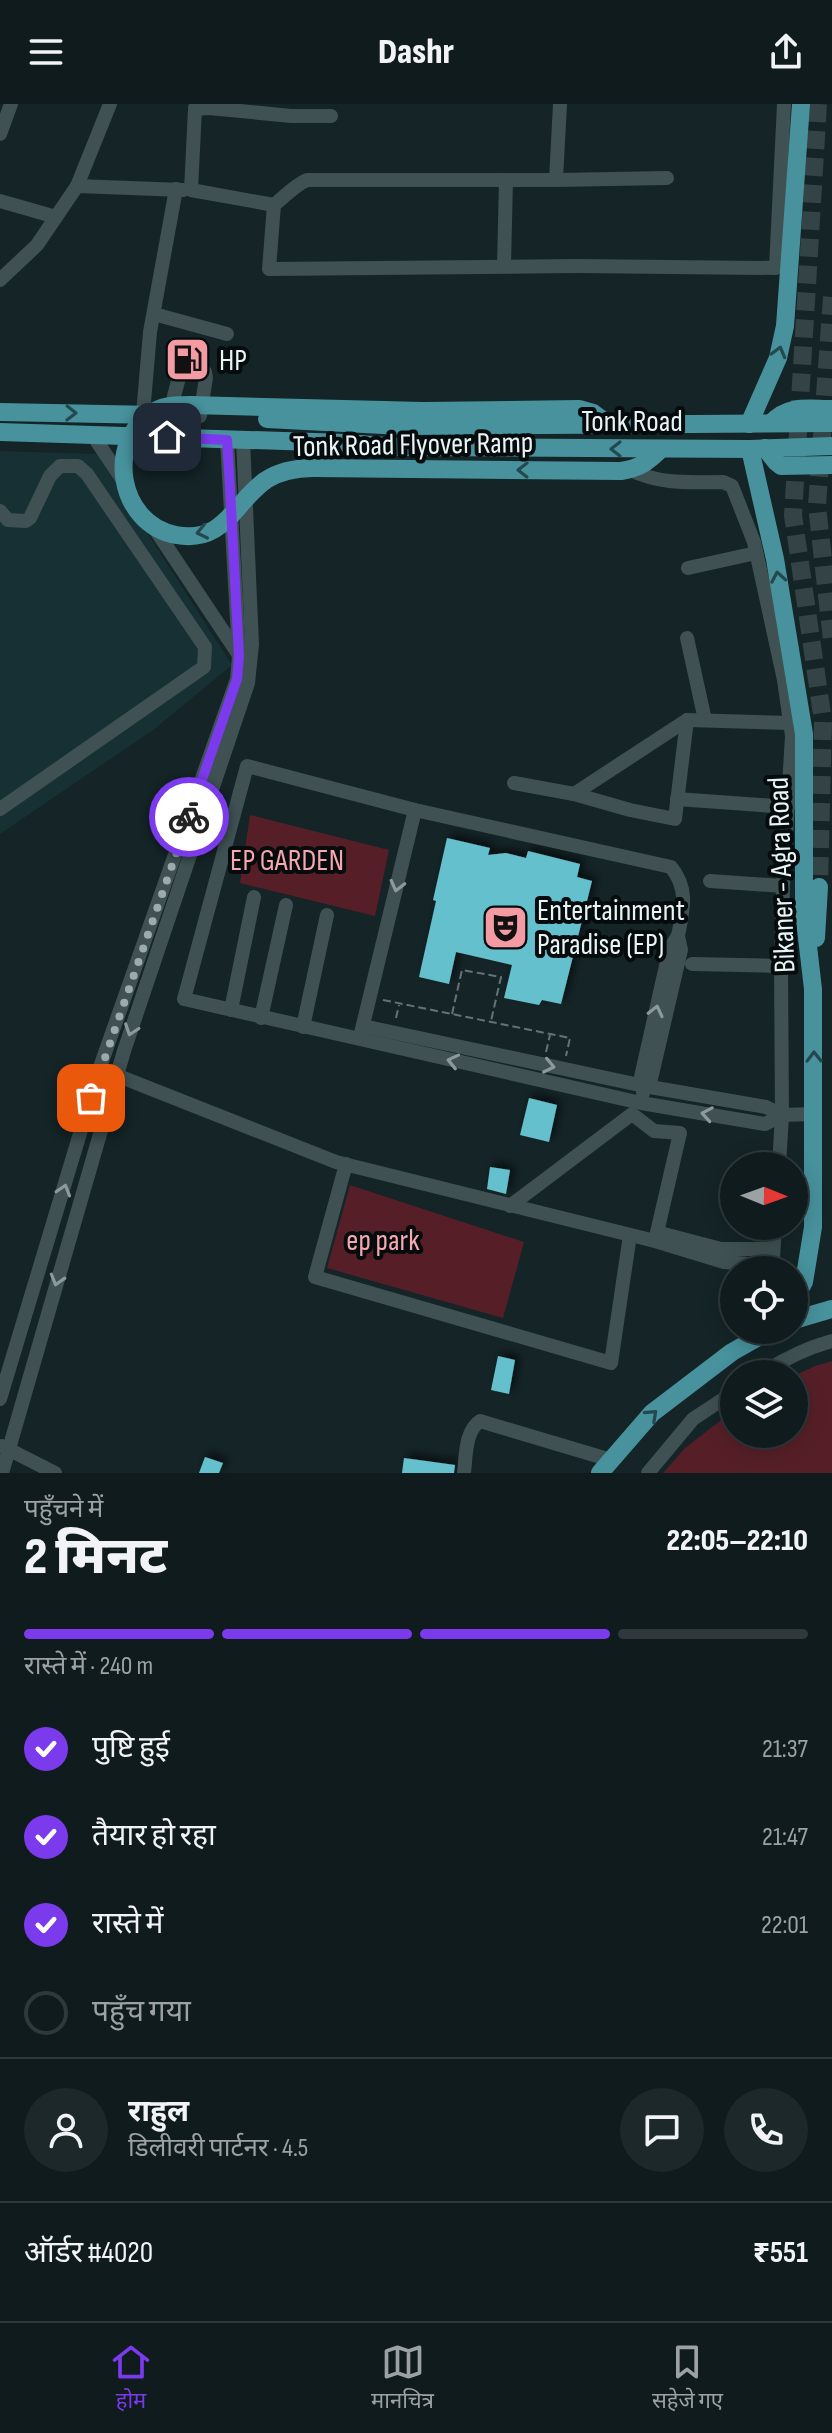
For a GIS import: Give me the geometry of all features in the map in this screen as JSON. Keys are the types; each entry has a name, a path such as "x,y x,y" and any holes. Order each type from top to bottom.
{"main road":[{"path":"749,424 778,358 785,326 801,104"},
{"name":"Tonk Road Flyover Ramp","path":"609,425 593,413 579,409 423,411 221,405 164,407 148,417 133,433 123,466 125,490 151,524 176,535 190,535 215,530 267,479 290,470 630,470"},
{"path":"771,423 778,415 790,410 832,409"},
{"name":"Tonk Road","path":"0,412 143,414 403,426 832,423"},
{"name":"Tonk Road","path":"0,432 401,447 661,449 832,446"},
{"path":"758,448 781,466 832,465"},
{"name":"Bikaner - Agra Road","path":"758,448 804,734 804,912 813,989 815,1114 813,1227 808,1258"},
{"path":"630,470 647,464 661,449"},
{"path":"813,989 819,887"},
{"path":"808,1316 832,1309"},
{"path":"605,1467 652,1413 746,1344"}],"street":[{"path":"0,134 11,104"},
{"path":"0,280 37,245 77,186 110,104"},
{"path":"556,180 560,104"},
{"path":"274,205 269,269 504,266 776,268 784,104"},
{"path":"143,414 154,314 184,190 195,106 331,116"},
{"path":"77,186 184,190 274,205 299,183 307,180 667,178"},
{"path":"504,266 506,180"},
{"path":"0,201 56,217"},
{"path":"154,314 227,334"},
{"path":"169,415 181,370 194,364 205,372 206,378 200,416"},
{"path":"92,434 239,656"},
{"path":"0,1399 100,1067 237,679 235,440"},
{"path":"4,1471 4,1448 116,1075 248,683 252,644 235,440"},
{"path":"0,511 8,520 26,521 50,476 60,466 78,466 87,474 205,647 206,656 204,667 0,809"},
{"path":"630,470 666,482 723,482 732,486 756,553 784,680 792,736 783,886 780,1152"},
{"path":"688,568 756,553"},
{"path":"687,638 705,720"},
{"path":"574,794 687,720 790,723"},
{"path":"514,783 675,819 687,720"},
{"path":"641,1103 644,1086 641,1077 670,948 678,936 683,909 682,880 671,867 415,810 247,766 184,999 303,1027 361,1033 393,1032 644,1086 766,1107 782,1115"},
{"path":"677,799 788,807"},
{"path":"361,1033 415,810"},
{"path":"710,881 783,886"},
{"path":"231,1010 254,897"},
{"path":"261,1018 286,905"},
{"path":"303,1027 327,915"},
{"path":"692,964 781,966"},
{"path":"361,1033 641,1103 765,1124 782,1115 815,1114"},
{"path":"116,1075 346,1164 630,1235 721,1249 773,1249"},
{"path":"510,1206 632,1114 654,1131 680,1133 656,1237"},
{"path":"346,1164 315,1277 611,1363 630,1235"},
{"path":"656,1237 720,1261"},
{"path":"773,1256 774,1240"},
{"path":"786,1360 832,1341"},
{"path":"648,1473 693,1419 720,1401"},
{"path":"464,1473 470,1434 473,1426 480,1421 605,1467"},
{"path":"4,1448 55,1473"}],"path":[{"path":"452,1014 462,970 501,977 491,1022"},
{"path":"381,1000 570,1038 563,1069"},
{"path":"393,1032 400,1003"},
{"path":"543,1065 550,1034"}],"shaded area":[{"path":"0,451 97,454 232,665 153,730 0,834"}],"green space":[{"name":"EP GARDEN","path":"250,815 389,850 375,916 240,883"},
{"name":"ep park","path":"350,1185 524,1242 503,1318 327,1268"},
{"path":"832,1361 832,1473 663,1473 685,1448 720,1421 720,1448 808,1448 808,1369"}],"building":[{"name":"Entertainment Paradise (EP)","path":"447,838 490,848 488,855 506,853 526,858 528,851 580,864 577,877 592,881 561,1004 542,1000 539,1005 504,998 512,965 456,952 449,984 419,977"},
{"path":"529,1098 557,1105 549,1142 520,1135"},
{"path":"490,1167 510,1170 506,1194 487,1189"},
{"path":"498,1356 515,1360 509,1394 491,1390"},
{"path":"205,1457 223,1463 219,1473 199,1473"},
{"path":"404,1458 455,1465 454,1473 402,1473"}],"tunnel":[{"path":"818,104 793,515 823,721 819,887"},
{"path":"832,297 817,506 832,640"}],"way so far":[{"path":"91,1098 189,817"}],"place":[{"name":"HP","path":"188,360"},
{"name":"Entertainment Paradise (EP)","path":"506,927"}],"route":[{"path":"167,437 227,440 229,471 239,656 237,679 189,817"}]}
